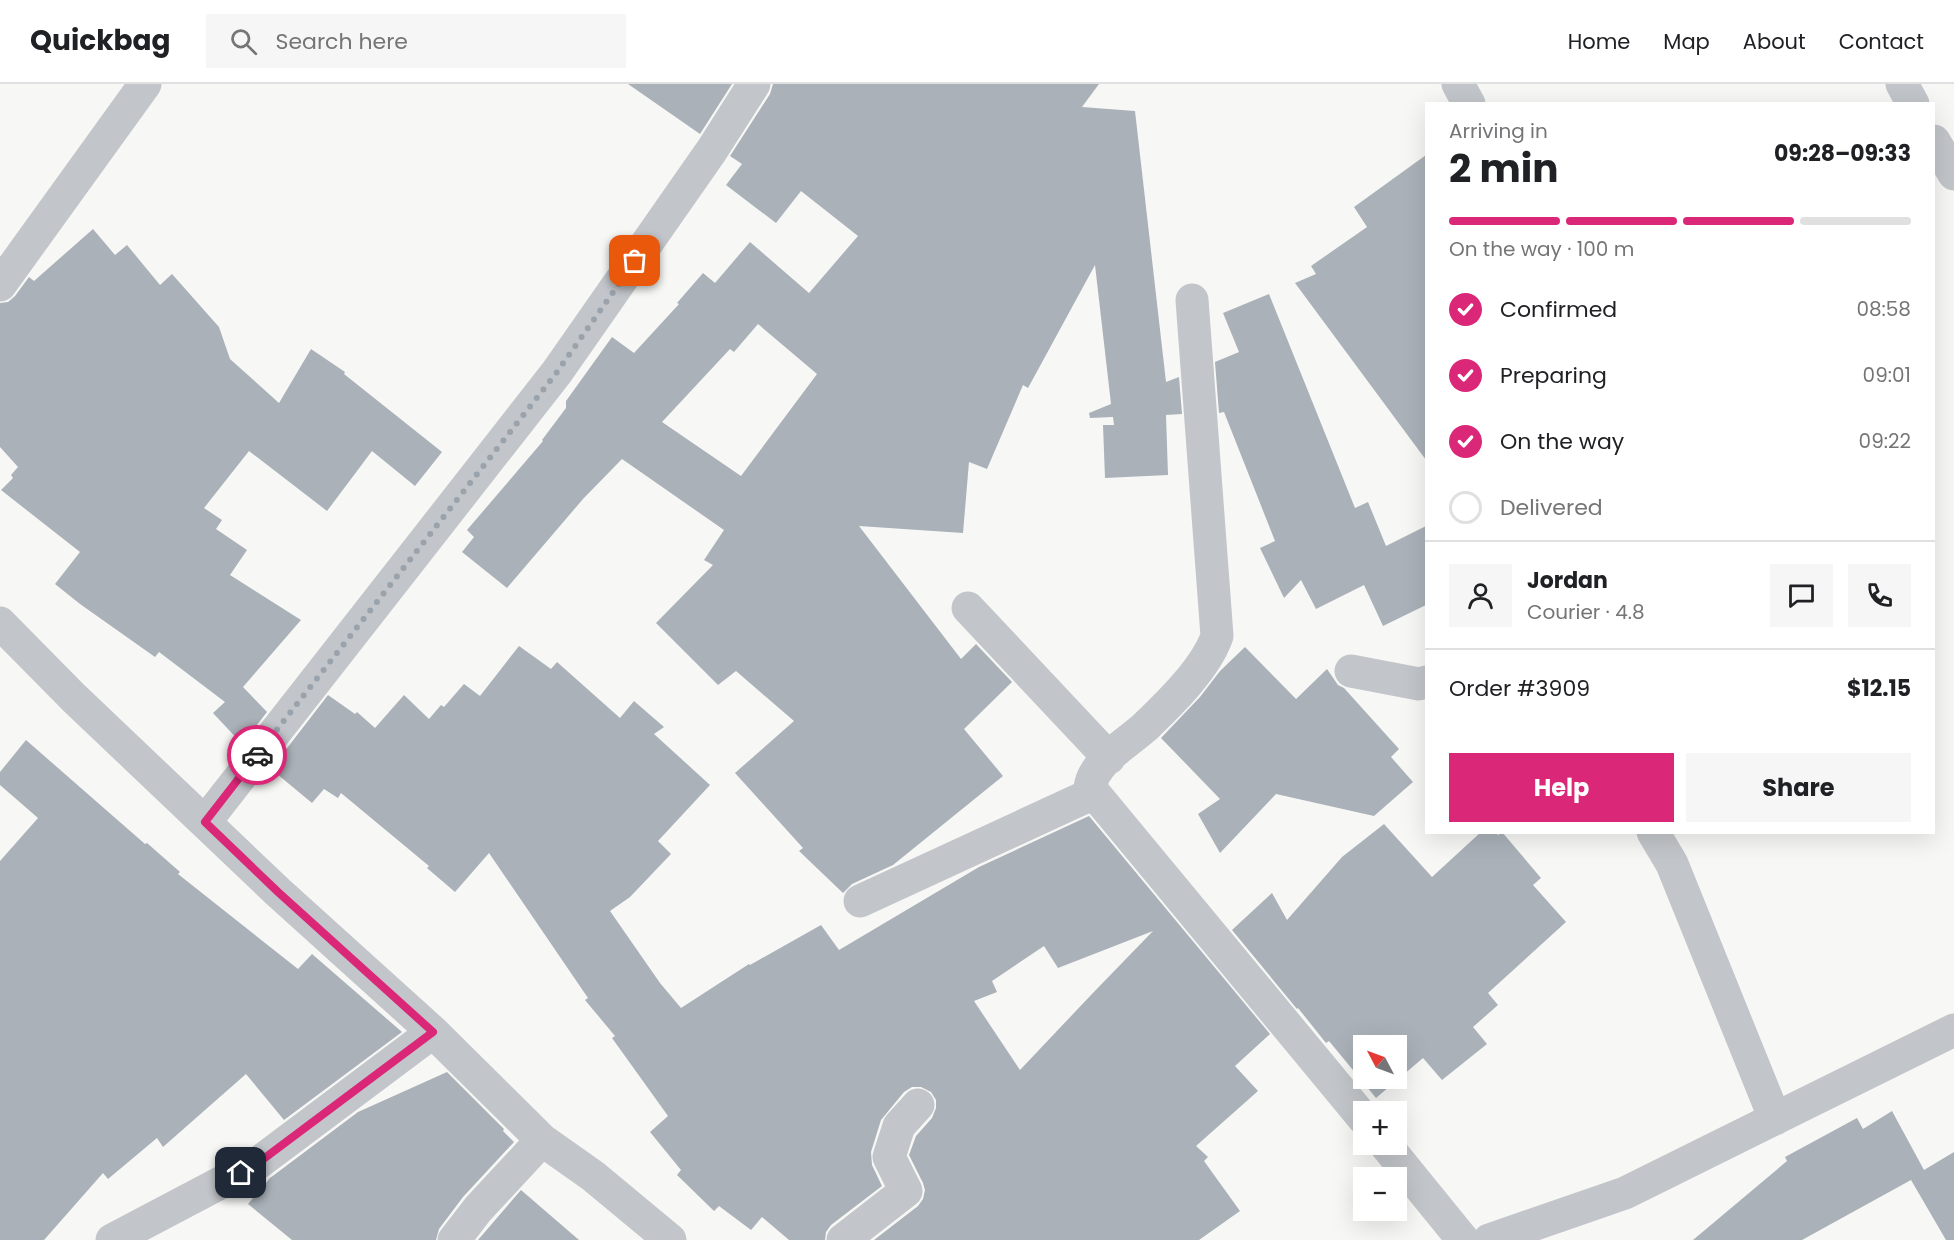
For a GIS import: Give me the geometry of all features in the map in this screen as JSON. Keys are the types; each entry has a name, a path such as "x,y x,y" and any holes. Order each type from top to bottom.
{"street":[{"path":"0,285 145,84"},
{"path":"205,822 557,372 712,150 754,84"},
{"path":"1458,84 1468,102"},
{"path":"1902,84 1911,102"},
{"path":"1935,143 1954,174"},
{"path":"1192,300 1217,636 1204,664 1146,725 1109,758 1092,777 1090,788 1353,1106"},
{"path":"968,608 1109,758"},
{"path":"0,623 74,698 278,892 433,1032 542,1140 593,1176 670,1240"},
{"path":"1351,671 1419,684 1425,682"},
{"path":"860,901 1094,793"},
{"path":"1654,834 1672,864 1775,1119"},
{"path":"1489,1240 1625,1193 1954,1030"},
{"path":"112,1240 258,1163 433,1032"},
{"path":"843,1240 906,1191 889,1156 899,1126 918,1105"},
{"path":"454,1240 478,1209 542,1140"},
{"path":"1394,1155 1463,1240"}],"building":[{"path":"628,84 732,84 700,134"},
{"path":"773,84 1099,84 1082,107 1135,111 1166,382 1179,377 1182,414 1166,415 1168,475 1105,478 1103,425 1114,425 1113,417 1090,418 1089,413 1111,404 1095,265 1028,388 1023,385 987,469 969,462 963,533 859,526 961,659 976,644 1012,682 964,729 1003,776 893,865 852,884 843,893 799,851 803,848 735,773 794,721 736,671 718,685 656,623 713,565 704,560 724,530 622,459 583,499 507,588 462,552 474,537 467,530 543,441 566,408 566,401 612,337 634,353 679,304 677,303 703,273 715,283 750,242 809,293 858,236 801,191 776,223 726,185 742,164 730,156 770,94","holes":["758,324 817,374 741,476 662,422 730,349 734,352"]},
{"path":"1425,156 1425,459 1295,283 1316,274 1311,266 1367,227 1354,207"},
{"path":"93,229 115,255 127,245 160,285 172,274 219,327 230,359 279,403 311,349 345,372 344,374 442,452 415,486 372,451 327,511 249,451 204,508 222,520 216,529 247,550 230,575 301,620 243,687 267,712 242,744 213,713 225,702 159,652 155,657 55,584 80,552 1,490 13,478 11,475 18,467 0,447 0,303 8,302 29,277 34,281"},
{"path":"1269,294 1355,508 1368,502 1386,546 1425,526 1425,605 1383,626 1364,585 1316,609 1301,580 1284,598 1260,548 1275,541 1224,412 1219,413 1215,362 1239,352 1223,313"},
{"path":"519,646 551,669 557,662 620,718 634,701 664,727 654,734 710,785 658,841 671,854 630,897 610,911 660,983 681,1008 749,964 821,925 839,950 979,867 1089,816 1270,1034 1235,1066 1258,1091 1196,1146 1208,1157 1204,1161 1240,1211 1199,1240 874,1240 918,1206 923,1199 925,1190 923,1183 909,1155 916,1136 932,1118 936,1100 931,1092 921,1087 912,1087 904,1092 881,1120 871,1152 872,1165 882,1186 831,1225 826,1232 825,1240 789,1240 762,1217 751,1230 719,1206 714,1211 677,1175 681,1170 650,1132 668,1116 612,1038 615,1036 585,1000 588,998 489,853 455,892 427,868 429,866 341,793 338,798 324,789 312,803 271,769 328,695 355,714 357,712 375,728 404,695 429,719 441,705 444,707 464,684 480,696","holes":["1153,931 1020,1070 974,1001 997,992 992,981 1044,946 1058,968"]},
{"path":"1245,647 1296,699 1327,669 1338,685 1344,688 1399,749 1391,757 1413,782 1374,816 1276,794 1220,853 1198,814 1220,799 1161,738 1200,697 1220,671"},
{"path":"26,740 180,872 178,874 298,969 312,954 402,1032 284,1120 246,1074 163,1147 157,1138 108,1179 103,1173 44,1240 0,1240 0,861 38,818 0,785 0,772"},
{"path":"1384,824 1432,877 1479,834 1504,834 1541,878 1533,885 1566,922 1488,993 1498,1005 1473,1027 1487,1044 1442,1080 1423,1058 1407,1072 1407,1035 1353,1035 1353,1070 1329,1041 1326,1043 1232,930 1272,893 1287,920 1342,857"},
{"path":"447,1072 514,1142 463,1197 439,1229 436,1240 292,1240 248,1204 270,1178 358,1112"},
{"path":"1369,1089 1387,1089 1376,1098"},
{"path":"1892,1111 1924,1170 1954,1152 1954,1240 1946,1240 1911,1180 1802,1240 1693,1240 1787,1161 1785,1157 1857,1118 1863,1129"},
{"path":"521,1190 579,1240 478,1240"}],"way so far":[{"path":"257,755 557,372 635,261"}],"route":[{"path":"241,1173 258,1163 433,1032 278,892 205,822 257,755"}]}
